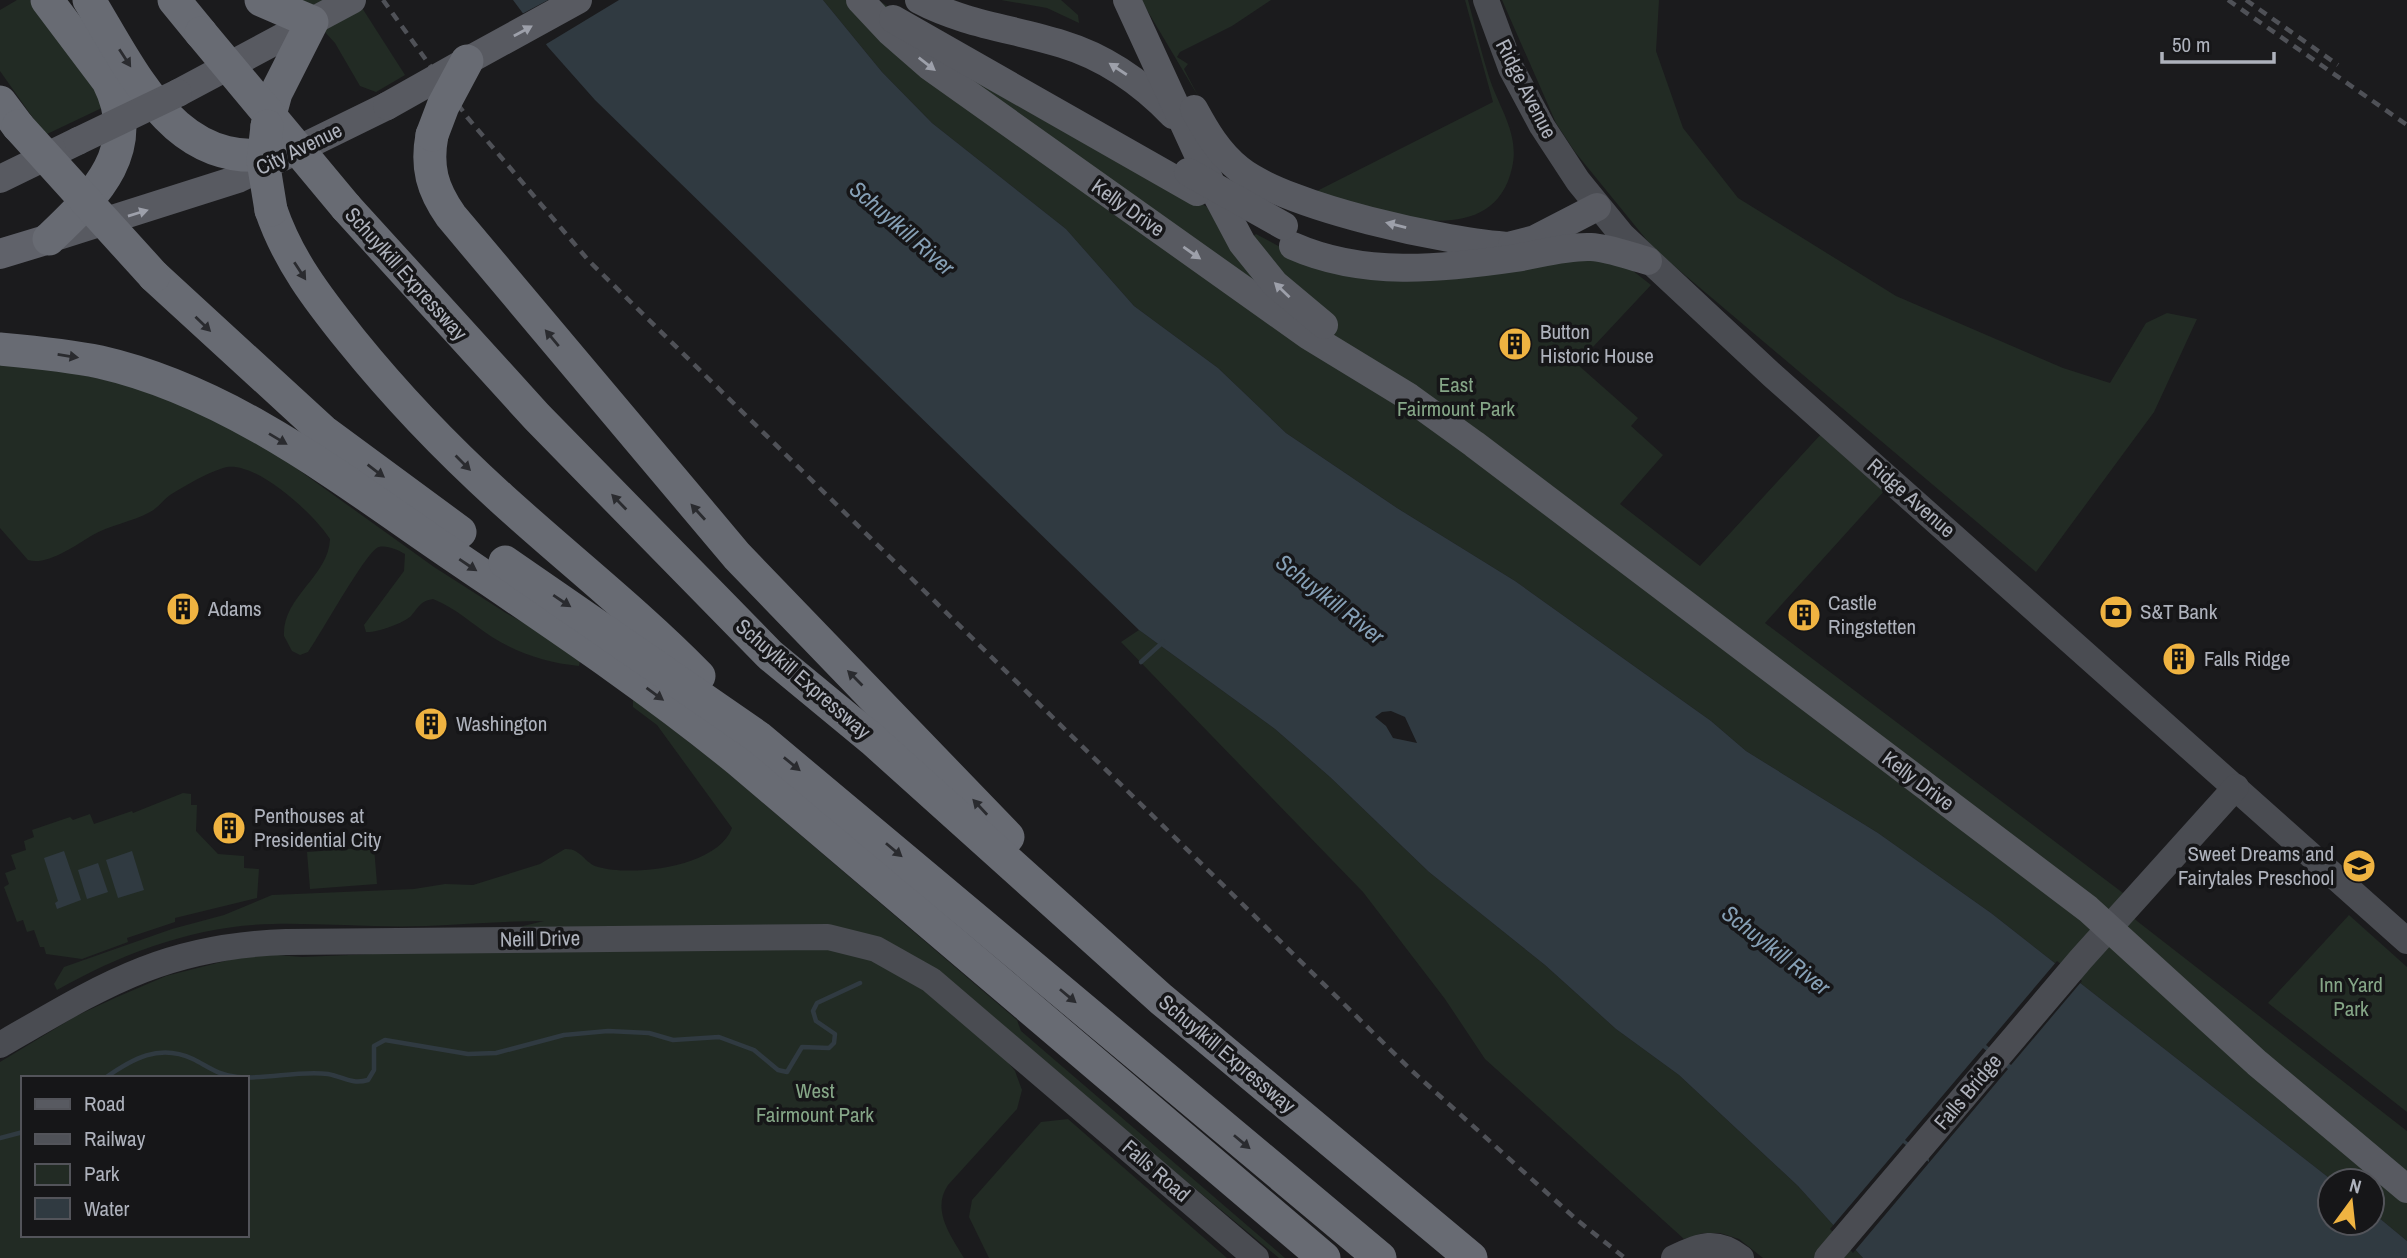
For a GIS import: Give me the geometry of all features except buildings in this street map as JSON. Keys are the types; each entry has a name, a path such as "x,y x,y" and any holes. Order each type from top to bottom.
{"highway":[{"path":"47,0 108,81 114,94 120,123 116,157 108,175 85,204 49,239"},
{"path":"89,0 143,86 168,119 191,139 219,151 248,156 274,155 300,148"},
{"name":"Schuylkill Expressway","path":"173,0 346,207 537,417 770,656 873,740 1161,999 1471,1258"},
{"path":"261,0 312,22 285,52 267,126 263,160 271,210 284,245 303,277 397,394 503,500 652,629 758,737"},
{"path":"467,61 443,106 432,135 430,176 444,207 678,489 801,624 903,726 1161,999"},
{"path":"9,114 61,177 154,276 269,384 377,472 758,737 1380,1258"},
{"name":"City Avenue","path":"0,254 49,239"},
{"path":"0,349 101,362 165,383 226,410 336,476 589,648 665,701 738,760 1324,1258"},
{"path":"770,656 841,736 984,868 1440,1258"},
{"path":"1283,1176 1340,1258"}],"main road":[{"path":"312,22 352,0"},
{"name":"City Avenue","path":"49,239 238,179 387,106 578,0"},
{"name":"Kelly Drive","path":"860,0 908,49 951,82 1309,336 1409,397"},
{"path":"869,0 908,29 1289,236 1335,248 1380,255 1593,247 1648,261"},
{"path":"896,0 1192,182"},
{"path":"919,0 961,18 1062,44 1096,57 1138,83 1187,130"},
{"path":"1129,0 1211,139 1229,160 1251,177 1286,195 1367,219 1519,251 1535,239 1597,207"},
{"name":"Kelly Drive","path":"1129,0 1228,220 1258,264 1295,302 1409,397 1564,510 2110,928 2257,1063 2407,1189"},
{"name":"Ridge Avenue","path":"1486,0 1525,96 1560,153 1597,207 1648,261 2407,941"},
{"path":"0,179 178,93 285,52"},
{"name":"Falls Bridge","path":"1830,1255 2081,960 2236,788"},
{"name":"Neill Drive","path":"0,1045 139,969 219,946 286,942 810,936 860,943 918,971 1055,1086"},
{"name":"Falls Road","path":"1055,1086 1256,1258"},
{"path":"1674,1258 1712,1244 1742,1257"}],"green space":[{"path":"17,0 30,0 106,106 45,135 0,71 0,10"},
{"path":"296,0 357,0 405,75 376,92 360,86 335,43"},
{"name":"East Fairmount Park","path":"823,0 878,0 1150,174 1207,207 1232,250 1256,234 1299,257 1570,257 1623,263 1651,285 1577,364 1638,418 1631,426 1663,455 1620,504 1700,566 1822,433 1886,489 1765,623 2127,896 2120,905 2137,921 2407,1131 2407,1241 2386,1224 2386,1167 2316,1168 1991,913 1878,833 1746,751 1711,721 1515,581 1397,508 1286,433 1218,368 1134,306 1066,229 932,123 882,72"},
{"path":"1001,0 1061,0 1078,15 1079,23 1047,8"},
{"path":"1141,0 1271,0 1232,26 1180,52 1177,57 1188,64 1184,69 1203,103"},
{"path":"1465,0 1468,0 1489,77 1511,132 1514,156 1502,193 1486,209 1465,218 1441,221 1415,219 1314,194 1267,177 1250,166 1226,143 1211,118 1220,132 1248,162 1287,184 1313,193 1493,102"},
{"path":"1502,0 1659,0 1656,51 1683,128 1738,198 1896,296 2063,368 2110,383 2146,323 2167,313 2197,319 2154,412 2036,572 1654,249 1575,152 1556,123"},
{"path":"0,364 59,370 133,386 210,416 282,458 434,567 506,613 574,651 580,661 579,666 556,663 523,653 492,637 433,599 422,603 402,622 366,632 364,625 404,571 405,554 385,547 373,551 308,652 300,655 292,651 284,636 285,622 297,598 322,564 330,539 311,516 282,490 250,471 236,467 223,468 203,477 170,495 150,512 98,532 60,554 43,560 28,560 0,528"},
{"path":"1139,630 1275,729 1330,777 1429,872 1545,965 1616,1029 1679,1075 1798,1186 1863,1258 1763,1258 1739,1239 1720,1233 1703,1233 1684,1239 1485,1059 1445,999 1363,892 1121,642"},
{"path":"633,699 720,766 1017,1020 1021,1031 1285,1258 1279,1258 932,970 904,951 515,928 544,921 408,926 273,924 188,936 107,964 57,990 54,984 64,967 172,929 224,915 272,895 414,889 445,884 473,885 540,864 565,849 579,853 598,867 632,871 673,866 710,852 724,841 732,828 657,725 633,707"},
{"path":"183,793 191,794 191,805 197,805 196,831 218,854 244,856 244,868 259,869 257,898 175,918 175,922 127,938 128,942 82,959 46,954 44,947 40,947 34,930 27,932 23,920 17,922 4,887 9,884 5,873 16,869 11,855 26,850 24,841 34,837 32,830 70,817 73,820 90,814 94,824 132,811 133,813"},
{"path":"374,847 377,884 310,889 307,852"},
{"name":"Inn Yard Park","path":"2349,915 2407,967 2407,1112 2268,1003"},
{"name":"West Fairmount Park","path":"821,946 864,955 916,983 1006,1060 1015,1071 1022,1090 1017,1109 948,1185 943,1194 942,1213 945,1223 964,1258 0,1258 0,1062 76,1016 166,976 265,954 302,957 419,952"},
{"path":"1068,1119 1227,1258 989,1258 969,1217 972,1200 1041,1122"}],"water":[{"name":"Schuylkill River","path":"513,0 562,0 578,24 584,20 572,0 823,0 882,72 932,123 1066,229 1134,306 1218,368 1286,433 1397,508 1515,581 1711,721 1746,751 1878,833 1991,913 2316,1168 2316,1237 2386,1237 2386,1224 2407,1241 2407,1258 1863,1258 1798,1186 1679,1075 1616,1029 1545,965 1429,872 1330,777 1275,729 1139,630 595,100 548,47","holes":["1391,711 1405,717 1417,743 1393,738 1386,726 1375,717 1382,712"]},
{"path":"64,851 81,900 57,909 55,903 58,901 44,858"},
{"path":"132,851 144,890 118,898 106,860"},
{"path":"98,863 108,892 87,899 78,870"}],"pier":[{"path":"548,0 566,0 579,19 568,0 619,0 543,46 520,15"},
{"path":"2057,961 2082,981 2011,1065 1986,1045"},
{"path":"1983,1048 2008,1069 1853,1253 1830,1229 1903,1143 1929,1162 1929,1159 1905,1140"}],"waterway":[{"path":"1141,662 1163,642"},
{"path":"248,1077 317,1073 353,1081 368,1080 374,1070 374,1046 385,1040 468,1054 496,1053 564,1035 608,1031 649,1033 673,1040 719,1037 754,1050 778,1070 787,1072 802,1047 829,1048 834,1043 835,1034 816,1021 813,1011 817,1003 860,983"},
{"path":"108,1076 136,1059 157,1053 181,1054 230,1076"},
{"path":"0,1138 21,1133"}],"railway":[{"path":"383,0 467,117 589,261 1411,1070 1577,1220 1625,1258"},
{"path":"2228,0 2407,125"},
{"path":"2246,0 2338,65"}],"place":[{"name":"Button Historic House","path":"1515,344"},
{"name":"Adams","path":"183,609"},
{"name":"S&T Bank","path":"2116,612"},
{"name":"Castle Ringstetten","path":"1804,615"},
{"name":"Falls Ridge","path":"2179,659"},
{"name":"Washington","path":"431,724"},
{"name":"Penthouses at Presidential City","path":"229,828"},
{"name":"Sweet Dreams and Fairytales Preschool","path":"2359,866"}]}
